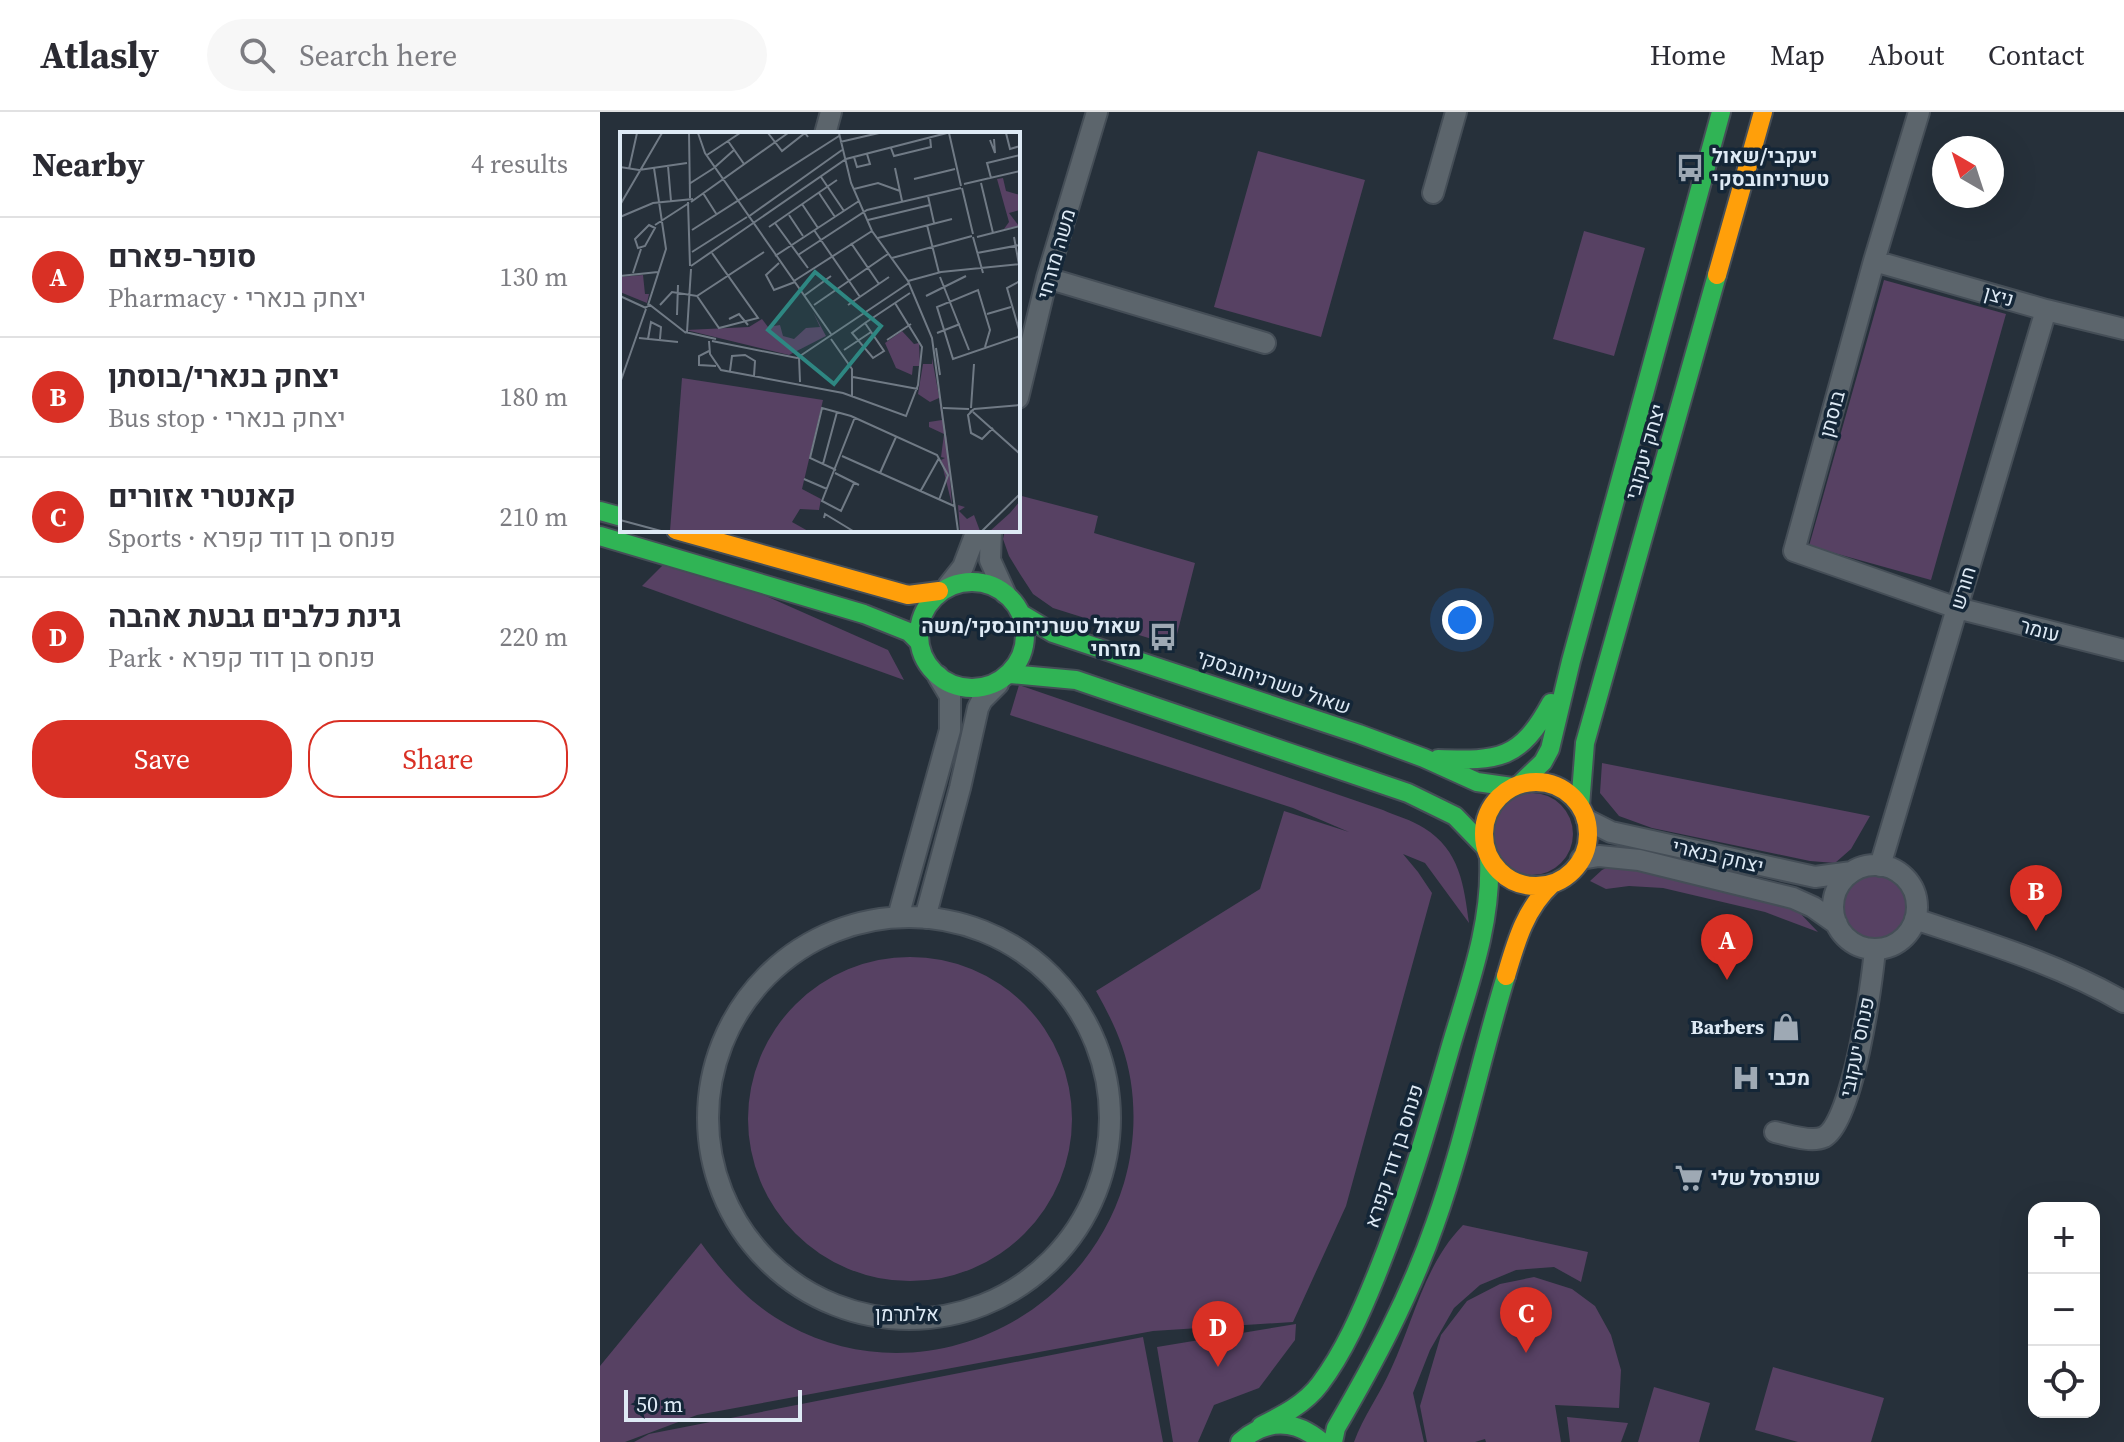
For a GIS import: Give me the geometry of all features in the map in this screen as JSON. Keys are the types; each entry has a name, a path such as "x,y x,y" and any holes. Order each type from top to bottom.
{"main road":[{"name":"יצחק יעקובי","path":"1516,785 1543,762 1550,749 1571,661 1721,112"},
{"name":"יצחק יעקובי","path":"1583,813 1580,784 1585,743 1763,112"},
{"path":"600,511 620,516"},
{"path":"692,532 715,535 908,595 962,581 993,586 1005,593 1023,615 1026,646 1018,664 995,684 970,688 956,685 934,669 922,652 919,620 929,600 944,588"},
{"path":"600,536 864,614 898,626 919,642"},
{"name":"שאול טשרניחובסקי","path":"1023,615 1053,633 1316,720 1424,758 1477,782 1516,785"},
{"path":"1424,758 1491,759 1517,749 1539,728 1571,661"},
{"path":"1006,677 1029,674 1076,680 1408,793 1455,816 1487,853 1498,871 1509,880 1523,885 1552,884"},
{"path":"1333,1442 1336,1428 1381,1350 1420,1265 1447,1191 1517,940 1530,909 1541,893 1566,877 1581,859 1588,836 1583,813 1560,787 1534,781 1516,785 1491,806 1483,833 1487,853"},
{"name":"פנחס בן דוד קפרא","path":"1240,1442 1304,1401 1318,1386 1347,1340 1383,1257 1415,1170 1482,935 1491,880 1487,853"},
{"path":"1261,1426 1278,1422 1296,1424 1312,1432 1322,1442"}],"street":[{"path":"826,132 831,112"},
{"name":"משה מזרחי","path":"1020,390 1047,278 1097,112"},
{"path":"1433,193 1456,112"},
{"name":"בוסתן","path":"1919,112 1874,261 1794,551 1957,608"},
{"name":"ניצן","path":"1874,261 2124,329"},
{"path":"1047,278 1265,343"},
{"name":"חורש","path":"1880,866 2046,310"},
{"path":"944,588 963,567 976,532"},
{"path":"991,532 990,560 1005,593"},
{"name":"עומר","path":"1957,608 2124,650"},
{"path":"898,917 950,730 950,696 934,669"},
{"path":"925,918 978,708 1006,677"},
{"name":"יצחק בנארי","path":"1583,813 1611,832 1815,877 1833,877 1852,872"},
{"name":"יצחק בנארי","path":"1581,859 1610,856 1639,860 1793,898 1813,907 1837,924"},
{"path":"1880,866 1906,878 1914,890 1917,905 1909,932 1898,943 1875,949 1854,944 1837,924 1833,910 1835,895 1852,872 1880,866"},
{"name":"אלתרמן","path":"898,917 925,918 960,923 1014,946 1046,969 1072,998 1092,1032 1105,1068 1111,1107 1109,1146 1099,1184 1083,1219 1060,1251 1031,1278 998,1299 962,1313 923,1319 884,1318 846,1310 810,1294 778,1272 751,1244 730,1211 715,1175 708,1137 709,1098 716,1060 730,1027 749,997 772,971 800,949 847,927 898,917"},
{"path":"1915,919 2027,956 2124,1002"},
{"name":"פנחס יעקובי","path":"1775,1132 1822,1138 1839,1122 1856,1065 1875,949"}],"shaded area":[{"path":"1258,151 1365,180 1321,337 1214,307"},
{"path":"1584,231 1645,248 1614,356 1553,339"},
{"path":"1884,280 2006,314 1931,580 1809,546"},
{"path":"1020,496 1098,516 1094,533 1195,563 1174,646 1053,608 1033,594 1009,556 1003,539 1005,532 1020,532"},
{"path":"665,563 716,574 888,650 904,680 642,586"},
{"path":"1019,685 1409,820 1436,837 1453,858 1465,896 1469,923 1425,863 1403,854 1432,893 1346,1206 1293,1322 1153,1331 697,1415 625,1442 600,1442 600,1366 701,1243 729,1278 762,1308 788,1325 838,1345 890,1353 941,1349 989,1334 1034,1308 1072,1274 1103,1232 1128,1166 1134,1114 1127,1062 1096,991 1260,889 1284,811 1349,832 1293,808 1010,715"},
{"path":"1602,763 1870,816 1851,849 1835,863 1810,861 1652,828 1619,816 1600,793"},
{"path":"1524,793 1540,793 1555,800 1566,811 1573,834 1570,850 1561,863 1540,875 1524,875 1509,868 1498,857 1491,842 1491,826 1498,811 1509,800"},
{"path":"1620,861 1777,899 1798,911 1818,932 1765,912 1663,888 1629,886 1606,889 1590,881 1602,870"},
{"path":"1875,873 1899,883 1909,907 1899,931 1875,941 1851,931 1841,907 1851,883"},
{"path":"910,957 942,960 972,969 1000,984 1025,1004 1045,1029 1060,1057 1069,1087 1072,1119 1069,1151 1060,1181 1045,1209 1025,1234 1000,1254 972,1269 942,1278 910,1281 878,1278 848,1269 820,1254 795,1234 775,1209 760,1181 751,1151 748,1119 751,1087 760,1057 775,1029 795,1004 820,984 848,969 878,960"},
{"path":"1463,1225 1588,1252 1581,1282 1554,1267 1516,1270 1480,1285 1454,1308 1430,1350 1413,1393 1424,1442 1354,1442 1391,1369 1429,1275"},
{"path":"1534,1277 1572,1289 1595,1306 1611,1335 1621,1370 1619,1408 1555,1405 1561,1442 1486,1442 1485,1439 1475,1442 1427,1442 1420,1406 1441,1335 1467,1301 1500,1284"},
{"path":"1296,1324 1295,1340 1259,1388 1214,1405 1198,1442 1173,1442 1157,1347"},
{"path":"1143,1337 1163,1442 634,1442 649,1434"},
{"path":"1773,1367 1884,1398 1871,1442 1798,1442 1755,1430"},
{"path":"1654,1387 1710,1403 1699,1442 1638,1442"},
{"path":"1567,1417 1628,1423 1621,1442 1570,1442"}],"traffic: fast":[{"path":"1520,784 1543,762 1550,749 1571,661 1721,112"},
{"path":"1580,806 1585,743 1717,275"},
{"path":"600,511 620,516"},
{"path":"600,536 864,614 909,632 919,642"},
{"path":"972,582 992,586 1009,598 1021,615 1025,635 1021,655 1009,672 992,684 972,688 952,684 935,672 923,655 919,635 923,615 935,598 952,586 972,582"},
{"path":"1023,615 1053,633 1359,734 1477,782 1512,787"},
{"path":"1010,674 1076,680 1408,793 1455,816 1484,846"},
{"path":"1438,759 1477,759 1506,753 1529,736 1551,703"},
{"path":"1261,1426 1301,1403 1320,1384 1344,1346 1376,1276 1416,1164 1471,979 1487,908 1489,859"},
{"path":"1333,1442 1336,1428 1390,1329 1425,1251 1455,1163 1506,976"},
{"path":"1240,1442 1260,1429 1281,1424 1302,1429 1322,1442"}],"traffic: slow":[{"path":"1717,275 1763,112"},
{"path":"683,532 908,595 939,591"},
{"path":"1536,782 1556,786 1573,797 1584,814 1588,834 1584,854 1573,871 1556,882 1536,886 1516,882 1499,871 1488,854 1484,834 1488,814 1499,797 1516,786 1536,782"},
{"path":"1506,976 1528,915 1552,884"}],"place":[{"name":"יעקבי/שאול טשרניחובסקי","path":"1690,168"},
{"name":"שאול טשרניחובסקי/משה מזרחי","path":"1163,637"},
{"name":"יצחק בנארי/בוסתן","path":"2036,931"},
{"name":"סופר-פארם","path":"1727,980"},
{"name":"Barbers","path":"1786,1027"},
{"name":"מכבי","path":"1746,1078"},
{"name":"שופרסל שלי","path":"1689,1178"},
{"name":"קאנטרי אזורים","path":"1526,1353"},
{"name":"גינת כלבים גבעת אהבה","path":"1218,1367"}]}
